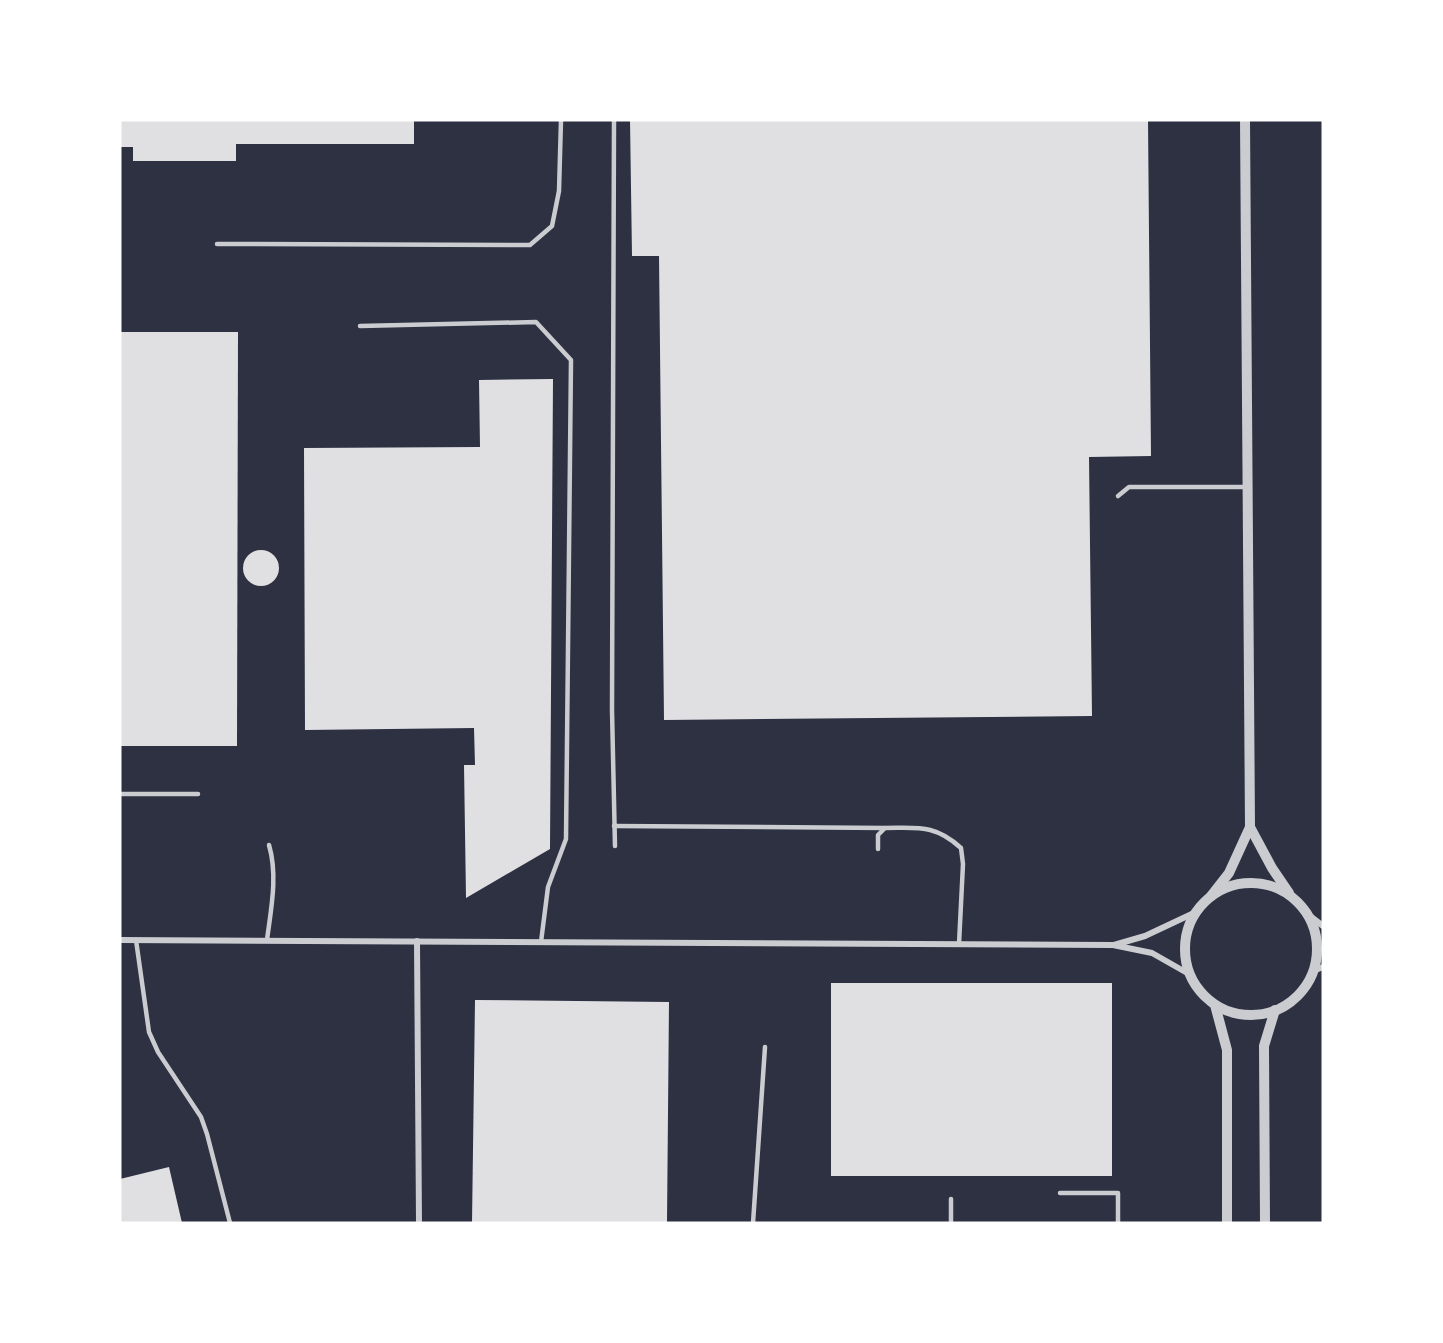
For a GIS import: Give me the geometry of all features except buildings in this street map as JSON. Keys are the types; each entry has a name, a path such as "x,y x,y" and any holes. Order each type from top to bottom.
{"street":[{"path":"1245,120 1250,827 1229,873 1196,912 1187,932 1185,954 1189,974 1200,991 1215,1005 1234,1013 1255,1015 1275,1010 1291,1001 1318,969 1314,932 1306,913"},
{"path":"1250,827 1272,868 1292,897 1306,913 1323,926"},
{"path":"1211,896 1231,886 1253,883 1274,887 1292,897"},
{"path":"1113,945 1145,936 1196,912"},
{"path":"120,940 1113,945 1152,953 1189,974"},
{"path":"417,941 418,1223"},
{"path":"1215,1005 1227,1050 1227,1223"},
{"path":"1266,1223 1264,1046 1275,1010"}],"lane":[{"path":"217,244 530,245 552,226 559,190 561,120"},
{"path":"614,120 612,710 615,846"},
{"path":"360,326 536,322 571,360 566,839 548,887 541,942"},
{"path":"1118,496 1129,487 1249,487"},
{"path":"120,794 198,794"},
{"path":"615,826 925,828 948,836 961,848 963,864 959,944"},
{"path":"878,849 878,835 885,828"},
{"path":"267,940 274,872 269,845"},
{"path":"136,940 149,1032 158,1052 201,1117 230,1223"},
{"path":"753,1223 765,1047"},
{"path":"1060,1193 1118,1193 1118,1223"},
{"path":"951,1198 951,1223"}]}
